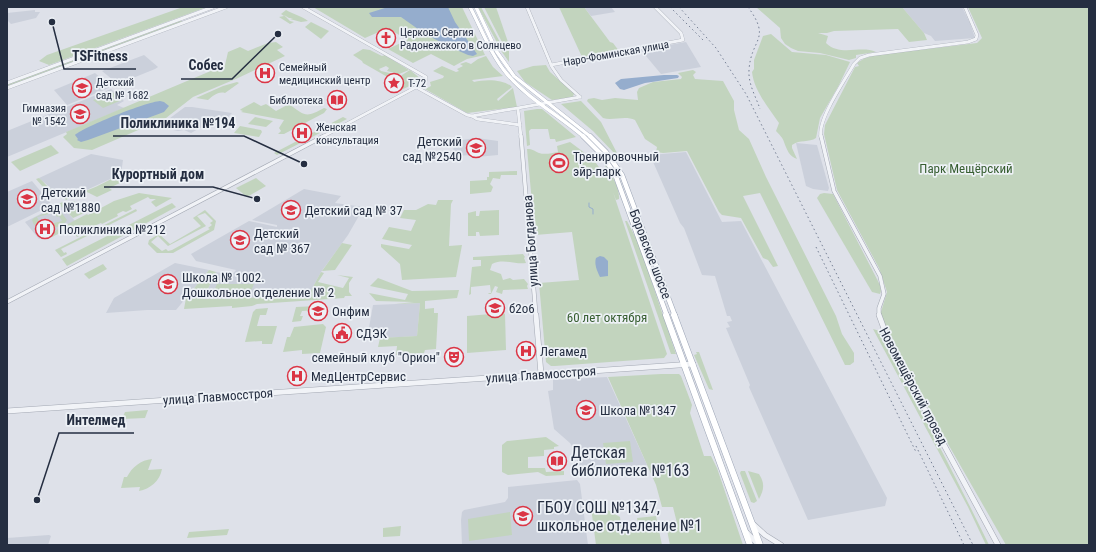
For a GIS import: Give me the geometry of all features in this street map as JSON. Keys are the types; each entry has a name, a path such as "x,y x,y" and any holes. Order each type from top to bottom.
{"main road":[{"name":"Боровское шоссе","path":"470,7 508,76 520,88 544,105 593,146 606,160 615,173 750,545"},
{"name":"Боровское шоссе","path":"476,7 503,60 511,72 522,84 550,104 598,143 620,172 753,523 759,545"}],"street":[{"path":"7,83 213,7"},
{"path":"7,88 226,7"},
{"path":"7,302 424,83 426,77 303,7"},
{"path":"416,87 467,116 550,104 580,97 561,80 551,65 527,7"},
{"name":"Наро-Фоминская улица","path":"551,65 683,40 681,33 655,7"},
{"name":"Новомещёрский проезд","path":"965,7 977,35 976,39 968,42 883,53 860,58 854,64 822,121 820,132 834,191 880,276 884,291 878,312 881,324 890,345 998,545"},
{"name":"улица Богданова","path":"518,109 541,374"},
{"path":"482,115 481,118 483,120"},
{"path":"472,116 483,120 520,125"},
{"name":"улица Главмосстроя","path":"7,411 693,364"},
{"path":"753,523 765,535 781,545"},
{"path":"745,529 759,545"}],"shaded area":[{"path":"584,7 611,7 615,12 591,16"},
{"path":"902,7 962,7 975,38 935,41 931,36 924,33"},
{"path":"35,10 35,12 40,12 36,18 11,24 7,20 7,13"},
{"path":"686,42 701,67 661,74 641,50"},
{"path":"144,55 158,67 118,84 102,71"},
{"name":"Детский сад № 1682","path":"95,73 111,87 67,105 54,90"},
{"name":"Гимназия № 1542","path":"111,89 124,101 117,105 124,108 7,157 7,131"},
{"path":"185,107 232,113 220,125 214,124 210,128 200,128 191,133 184,130 178,131 158,127"},
{"name":"Детский сад №2540","path":"477,138 498,141 498,155 477,157 473,155 453,156 454,141"},
{"path":"796,143 817,145 829,188 828,191 813,189 806,186"},
{"path":"686,152 722,222 741,221 887,498 885,506 808,520 749,387 750,385 726,328 730,327 727,322 732,321 730,316 727,316 715,276 702,275 684,228 680,223 650,155"},
{"path":"91,154 123,160 121,174 80,193 72,194 53,190 39,178"},
{"name":"Детский сад №1880","path":"32,181 52,205 7,227 7,192"},
{"path":"304,189 341,196 335,203 364,207 348,235 321,272 308,296 203,299 216,272 232,275 236,270 196,261 191,254 249,221 277,227 277,225 252,220"},
{"name":"Поликлиника №212","path":"60,204 71,210 67,212 75,221 39,239 25,222"},
{"name":"Школа № 1002. Дошкольное отделение № 2","path":"175,263 209,270 176,310 147,310 106,313 114,298"},
{"path":"420,303 417,336 367,339 373,305"},
{"name":"Школа №1347","path":"607,377 647,465 579,469 575,451 570,443 554,429 548,391 553,390 553,380"},
{"name":"ГБОУ СОШ №1347, школьное отделение №1","path":"577,480 580,484 588,545 462,545 461,520 462,512 464,510 505,502 508,498 508,487"},
{"path":"51,536 48,545 7,545 7,538"}],"green space":[{"path":"183,7 207,7 49,65 39,61 47,55"},
{"path":"313,7 462,7 485,55 467,59 454,66 431,54 413,63 388,49 407,40 388,28 365,38"},
{"path":"478,7 481,7 502,46 507,48 505,49 506,51 509,50 509,62 502,52"},
{"path":"484,7 496,7 509,45 503,44"},
{"path":"559,7 584,7 610,42 613,43 619,51 582,57"},
{"path":"756,7 902,7 924,33 927,40 909,42 898,29 834,31 818,33 828,36 826,43 838,49 870,50 876,52 856,55 856,58 849,60 820,53 798,51 785,44 781,38 780,28"},
{"name":"Парк Мещёрский","path":"968,7 1089,7 1089,545 1006,545 944,437 881,317 887,292 879,268 837,190 824,134 825,125 855,67 859,66 857,63 865,58 877,55 977,43 982,38"},
{"path":"286,10 308,21 301,22 290,19 293,18 289,18 284,15 290,21 294,22 290,24 279,17 284,16 281,14"},
{"path":"181,20 182,22 7,87 7,84"},
{"path":"311,22 329,31 321,39 305,27"},
{"path":"771,34 792,52 826,55 850,62 820,118 816,138 792,145 797,159 792,156 786,148 783,139 776,131 779,123 762,99 753,79 752,72 754,69 754,60 763,36"},
{"path":"276,42 283,47 277,50 285,56 193,97 166,118 92,150 74,148 63,137 67,134 66,132 225,65 228,52 240,47 248,51 268,43"},
{"path":"363,49 370,50 382,56 385,55 409,70 399,74 387,71 389,68 386,66 379,69 381,71 398,75 391,79 363,63 353,55"},
{"path":"486,56 493,67 503,76 472,80 474,82 494,80 509,84 512,87 497,99 498,101 513,88 517,107 467,113 425,89 431,86 430,82 443,78 444,76 433,71 442,66 456,72 459,71 457,69 463,66 460,64 466,62 471,64"},
{"path":"546,65 550,72 575,94 573,95 574,97 552,100 525,82 517,71 533,66"},
{"path":"410,70 421,79 401,90 398,88 402,75"},
{"path":"693,70 696,72 693,75 695,79 723,81 734,101 734,110 739,130 749,139 766,177 836,316 842,334 854,353 854,362 850,365 845,365 760,193 743,196 778,266 773,267 768,260 763,258 741,218 722,215 719,212 687,151 663,153 656,152 657,147 645,139 635,120 627,118 603,118 587,101 588,99 594,98 602,100 615,98 638,100 637,92 639,88 653,82 681,79 682,77 678,73"},
{"path":"237,82 239,83 225,93 218,93 208,100 196,98 223,86"},
{"path":"112,92 122,100 103,108 93,100"},
{"path":"581,101 601,122 618,155 616,155 593,131 561,104"},
{"path":"254,102 261,106 266,104 276,111 289,104 306,114 313,113 324,108 327,109 324,113 284,134 278,134 281,131 279,128 284,120 241,112 243,111 240,110 241,109"},
{"path":"542,109 576,137 556,142 555,139 550,139 548,129 531,129 529,131 530,145 527,146 524,111"},
{"path":"255,117 273,121 266,127 248,124"},
{"path":"343,117 347,119 277,155 274,153"},
{"path":"240,126 261,130 262,132 259,137 234,133"},
{"name":"60 лет октября","path":"570,142 593,159 610,182 604,162 612,175 618,190 619,199 616,200 613,192 667,354 664,358 555,366 551,366 546,362 539,283 579,280 572,232 535,235 527,149 541,154 546,154 558,152 557,146"},
{"path":"51,145 59,153 20,171 11,162"},
{"path":"517,171 517,175 501,175 500,179 493,178 490,184 493,187 491,192 470,194 470,181 487,180 487,177 489,177 489,172"},
{"path":"121,174 120,183 109,188 112,190 97,197 87,192 77,197 75,195 66,200 62,195 50,195 36,179 39,178 53,190 71,194 88,190"},
{"path":"256,178 266,186 247,197 236,188"},
{"path":"139,193 172,198 156,207 151,202 156,199 150,199 148,197 130,206 132,209 117,214 118,216 92,227 93,228 88,231 86,230 78,234 79,236 77,237 70,228 48,239 50,237 45,236 114,201"},
{"path":"820,194 833,194 880,285 880,294 872,292 817,198"},
{"path":"438,200 453,200 451,204 449,246 462,245 456,277 402,280 400,264 381,247 381,244 409,249 412,245 382,239 389,227 411,231 416,220 400,218 404,210 416,210 428,204 436,205"},
{"path":"65,201 68,204 74,201 77,204 71,206 74,210 79,208 84,213 73,218 67,212 70,210 68,207 64,209 58,204"},
{"path":"172,203 176,207 67,266 62,259"},
{"path":"56,208 58,208 67,220 65,223 42,233 37,227 41,224 45,229 51,226 50,224 62,221 59,216 57,217 53,210 48,212 49,214 37,217 40,223 34,225 32,220 34,218"},
{"path":"136,209 137,211 61,249 67,254 61,257 55,250"},
{"path":"205,210 216,221 214,230 173,253 157,253 148,244 149,240 159,234 170,244 201,226 193,218","holes":["205,213 213,221 210,223 212,225 208,228 210,229 172,250 168,251 166,249 162,251 151,242 158,236 168,246 206,226 197,216"]},
{"path":"499,210 499,235 480,236 479,232 476,232 476,236 468,236 468,213 476,211 476,216 479,216 480,211"},
{"path":"625,221 627,221 639,244 676,354 671,354"},
{"path":"342,243 352,245 335,270 322,271"},
{"path":"523,254 526,263 496,262 492,264 490,270 501,274 503,280 510,278 513,280 524,279 528,284 528,289 503,290 502,294 496,292 498,287 495,286 491,294 489,294 488,293 491,293 490,285 471,287 471,294 469,295 472,267 481,266 481,260 473,260 473,257"},
{"path":"103,264 107,269 89,279 84,274"},
{"path":"209,270 216,272 203,299 308,296 321,272 324,273 318,282 343,288 349,278 337,275 353,277 349,283 349,292 352,296 345,296 344,298 257,304 232,308 232,306 184,309 186,298"},
{"path":"378,278 412,291 459,290 457,298 425,301 425,309 434,308 434,313 438,313 436,349 425,350 424,353 396,355 397,346 378,347 380,338 417,336 420,303 395,304 414,302 376,301 369,293 405,300 408,294 370,286"},
{"path":"217,284 254,284 250,293 213,293"},
{"path":"317,306 316,310 302,311 300,316 303,316 301,321 292,322 296,307"},
{"path":"268,308 266,315 260,315 257,326 277,326 272,344 262,344 262,341 245,342 253,312 256,309"},
{"path":"505,314 506,350 467,353 467,316"},
{"path":"323,324 326,327 320,353 302,354 302,350 283,352 287,337 290,337 294,327"},
{"path":"873,329 880,331 989,545 986,545 968,507"},
{"path":"696,352 699,352 713,390 709,389 694,355 697,354"},
{"path":"679,374 681,376 692,405 690,413 704,456 711,456 717,468 743,545 670,545 666,525 677,523 673,507 662,507 656,485 608,377"},
{"path":"148,410 145,418 122,419 125,412"},
{"path":"546,437 559,446 554,447 554,449 544,450 544,456 528,457 528,468 545,468 546,472 564,471 564,475 546,476 538,472 508,475 502,472 502,445 507,441"},
{"path":"630,441 633,462 606,464 603,443"},
{"path":"152,459 148,470 162,469 157,481 154,484 139,491 140,487 121,488 124,477 127,477 134,467 141,462"},
{"path":"741,471 745,471 757,501 754,503 751,502 740,473"},
{"path":"748,471 759,474 762,480 763,490 759,499"},
{"path":"590,500 620,517 621,525 638,523 637,518 656,516 662,545 596,545"},
{"path":"510,512 512,535 469,541 468,519"},
{"path":"401,526 400,536 383,537 383,528"},
{"path":"229,529 227,535 187,538 189,532"}],"water":[{"path":"388,7 448,7 455,22 477,54 473,56 468,55 450,47 425,34 401,17 372,17 369,13"},
{"path":"664,75 679,76 678,78 645,83 624,90 620,89 615,83 621,79"},
{"path":"160,101 169,106 164,112 88,140 81,142 77,140 78,139 75,135 91,126 130,110"},
{"path":"600,256 604,257 608,261 608,276 600,277 598,272 595,260"}],"waterway":[{"path":"589,203 589,207 593,209 593,214"}],"railway":[{"path":"670,7 703,40"},
{"path":"679,7 716,48 746,94 973,545"},
{"path":"748,7 759,26 758,39 753,51 749,75 760,109"},
{"path":"816,247 916,452"},
{"path":"916,446 964,545"}],"place":[{"name":"TSFitness","path":"52,22"},
{"name":"Собес","path":"278,34"},
{"name":"Церковь Сергия Радонежского в Солнцево","path":"386,38"},
{"name":"Семейный медицинский центр","path":"265,73"},
{"name":"Т-72","path":"394,83"},
{"name":"Детский сад № 1682","path":"82,88"},
{"name":"Библиотека","path":"337,100"},
{"name":"Гимназия № 1542","path":"80,114"},
{"name":"Женская консультация","path":"302,133"},
{"name":"Детский сад №2540","path":"476,148"},
{"name":"Тренировочный эйр-парк","path":"559,163"},
{"name":"Поликлиника №194","path":"304,164"},
{"name":"Детский сад №1880","path":"27,199"},
{"name":"Курортный дом","path":"257,199"},
{"name":"Детский сад № 37","path":"291,210"},
{"name":"Поликлиника №212","path":"45,229"},
{"name":"Детский сад № 367","path":"240,240"},
{"name":"Школа № 1002. Дошкольное отделение № 2","path":"168,284"},
{"name":"б2о6","path":"495,308"},
{"name":"Онфим","path":"318,311"},
{"name":"СДЭК","path":"342,333"},
{"name":"Легамед","path":"526,351"},
{"name":"семейный клуб \"Орион\"","path":"454,357"},
{"name":"МедЦентрСервис","path":"297,376"},
{"name":"Школа №1347","path":"586,410"},
{"name":"Детская библиотека №163","path":"557,461"},
{"name":"Интелмед","path":"37,500"},
{"name":"ГБОУ СОШ №1347, школьное отделение №1","path":"523,516"}]}
